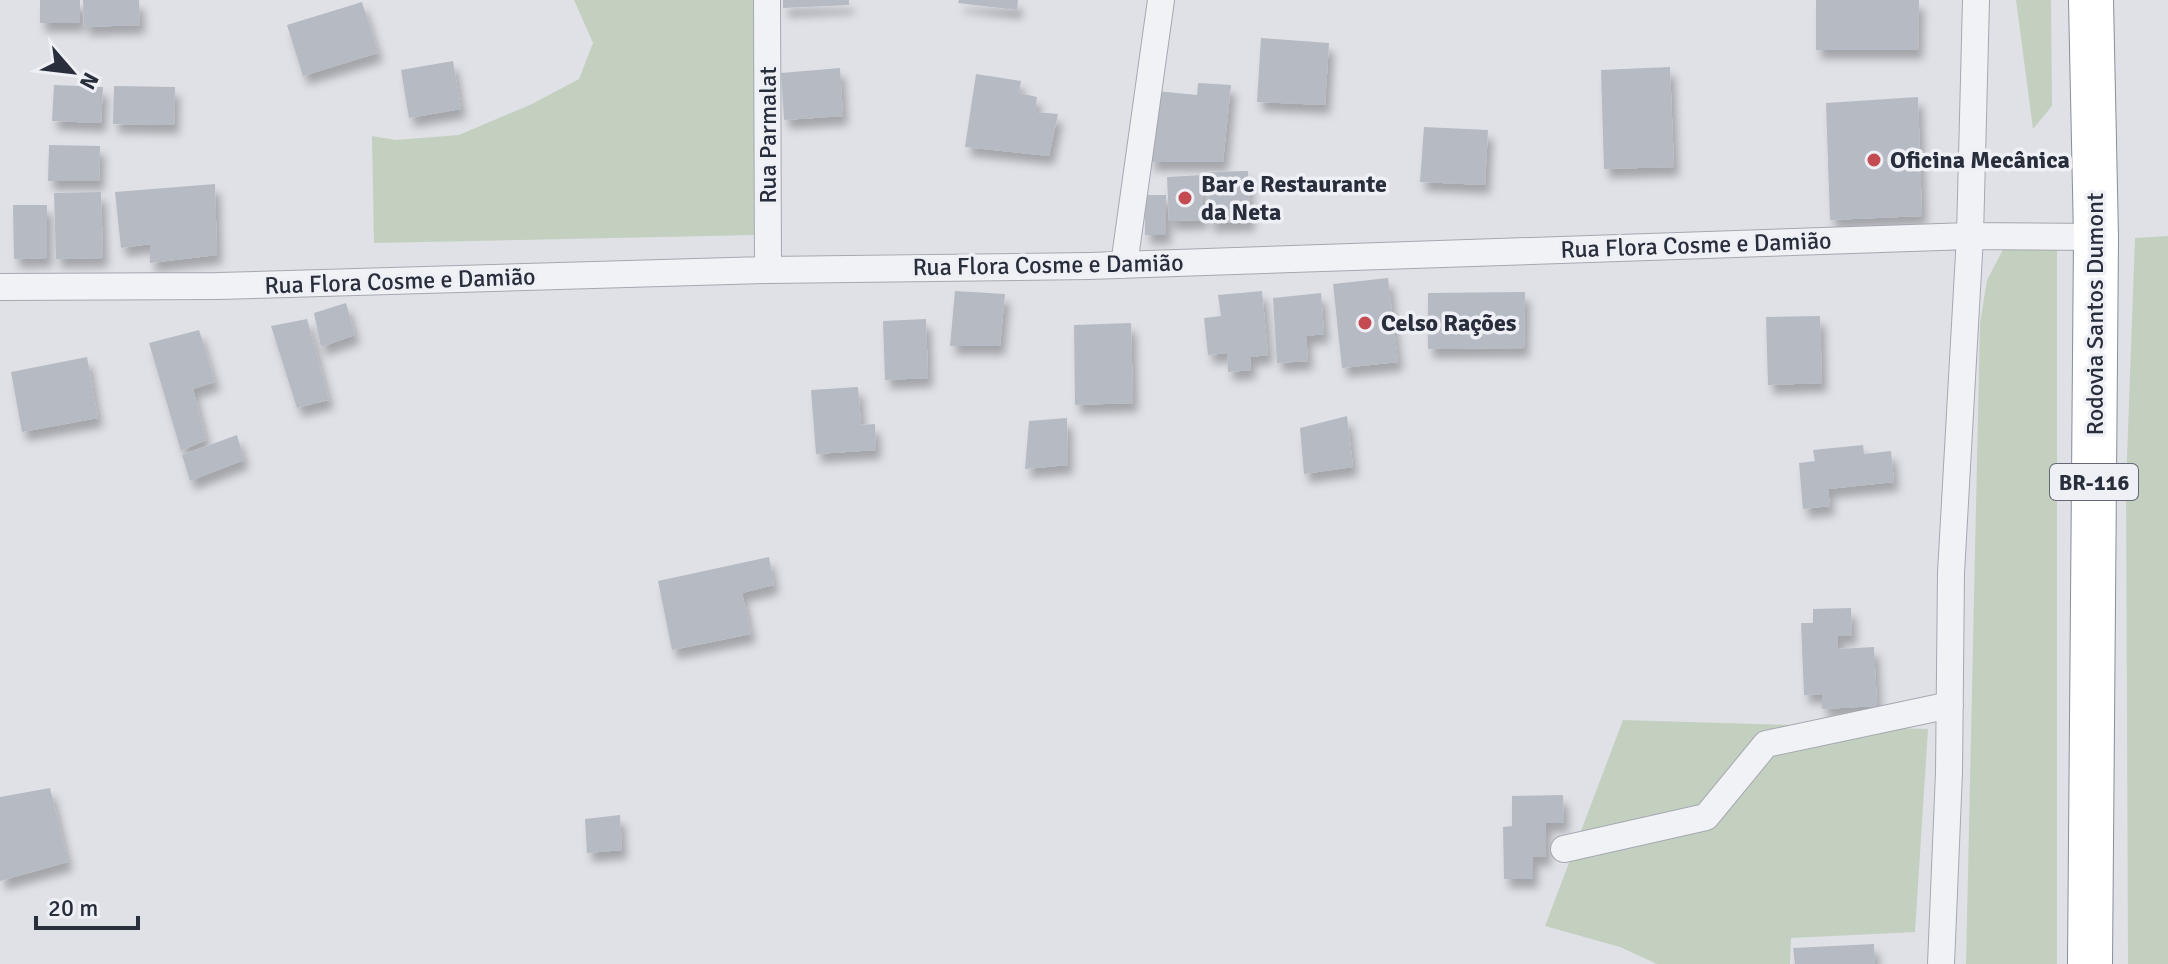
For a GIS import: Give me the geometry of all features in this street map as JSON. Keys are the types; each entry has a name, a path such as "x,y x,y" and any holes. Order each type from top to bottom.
{"highway":[{"name":"Rodovia Santos Dumont","path":"2090,964 2096,1"}],"street":[{"name":"Rua Parmalat","path":"767,0 768,270"},
{"path":"1124,265 1161,0"},
{"path":"1941,964 1951,573 1970,236 1976,0"},
{"name":"Rua Flora Cosme e Damião","path":"0,287 218,286 768,270 1124,265 1970,236 2096,237"},
{"path":"1564,849 1706,817 1766,744 1950,705"}],"green space":[{"path":"574,0 757,0 755,235 374,243 372,136 396,140 459,135 532,104 579,79 593,43"},
{"path":"2016,0 2051,0 2052,106 2033,129"},
{"path":"2168,236 2168,964 2128,964 2126,485 2135,238"},
{"path":"2057,242 2057,964 1966,964 1980,323 1987,280 2006,244"},
{"path":"1623,720 1928,729 1915,932 1791,938 1790,964 1657,964 1620,947 1545,926"}],"building":[{"path":"40,0 80,0 80,23 40,23"},
{"path":"83,0 139,0 140,25 84,27"},
{"path":"783,0 849,0 849,5 783,8"},
{"path":"959,0 1018,0 1017,10 958,3"},
{"path":"1816,0 1919,0 1918,50 1816,50"},
{"path":"362,2 378,53 303,76 287,25"},
{"path":"1261,38 1329,43 1325,105 1257,102"},
{"path":"453,61 461,109 409,118 401,70"},
{"path":"1670,67 1674,167 1604,169 1601,70"},
{"path":"840,68 843,116 784,120 781,73"},
{"path":"976,74 1021,81 1019,93 1037,97 1035,112 1058,114 1049,156 965,147"},
{"path":"1198,83 1231,85 1223,162 1149,162 1156,91 1197,95"},
{"path":"54,85 103,87 101,123 52,121"},
{"path":"114,86 175,87 174,125 113,124"},
{"name":"Oficina Mecânica","path":"1918,97 1922,216 1830,220 1826,103"},
{"path":"1424,127 1488,130 1485,185 1420,182"},
{"path":"49,145 100,146 99,181 48,181"},
{"path":"1248,171 1250,222 1209,223 1208,172"},
{"name":"Bar e Restaurante da Neta","path":"1202,175 1203,220 1169,221 1167,177"},
{"path":"215,184 217,255 150,263 150,244 121,248 115,192"},
{"path":"101,192 103,258 56,259 54,193"},
{"path":"1145,195 1166,195 1166,235 1145,235"},
{"path":"13,205 47,205 47,258 14,259"},
{"name":"Celso Rações","path":"1388,278 1398,362 1342,368 1333,284"},
{"path":"955,291 1005,294 1000,346 950,346"},
{"path":"1262,291 1268,355 1250,357 1251,370 1228,372 1227,353 1208,355 1204,318 1221,316 1218,295"},
{"path":"1525,292 1524,348 1428,349 1428,293"},
{"path":"1321,293 1324,334 1306,336 1308,361 1277,363 1273,298"},
{"path":"346,303 355,335 321,347 314,313"},
{"path":"1820,316 1822,383 1768,385 1766,317"},
{"path":"307,319 329,400 297,408 271,326"},
{"path":"926,319 928,378 885,380 883,321"},
{"path":"1131,323 1133,403 1075,405 1074,325"},
{"path":"199,330 215,382 193,389 206,440 181,451 149,343"},
{"path":"87,357 98,418 22,432 11,372"},
{"path":"858,387 861,425 875,424 876,450 816,454 811,390"},
{"path":"1347,416 1353,467 1304,474 1300,428"},
{"path":"1067,418 1068,465 1025,469 1029,421"},
{"path":"237,435 244,460 190,481 182,455"},
{"path":"1863,445 1864,454 1891,451 1894,482 1828,489 1830,506 1803,509 1799,463 1815,461 1813,450"},
{"path":"769,557 774,585 742,593 751,634 672,650 658,581"},
{"path":"1851,608 1852,636 1838,636 1838,649 1874,647 1877,706 1822,709 1822,694 1804,695 1801,623 1813,623 1813,609"},
{"path":"50,788 68,862 0,881 0,797"},
{"path":"1563,795 1564,823 1546,823 1546,857 1533,857 1533,879 1504,879 1503,827 1512,826 1512,796"},
{"path":"620,815 622,850 587,853 585,819"},
{"path":"1874,944 1875,964 1795,964 1793,948"}],"place":[{"name":"Oficina Mecânica","path":"1874,160"},
{"name":"Bar e Restaurante da Neta","path":"1185,198"},
{"name":"Celso Rações","path":"1365,323"}]}
